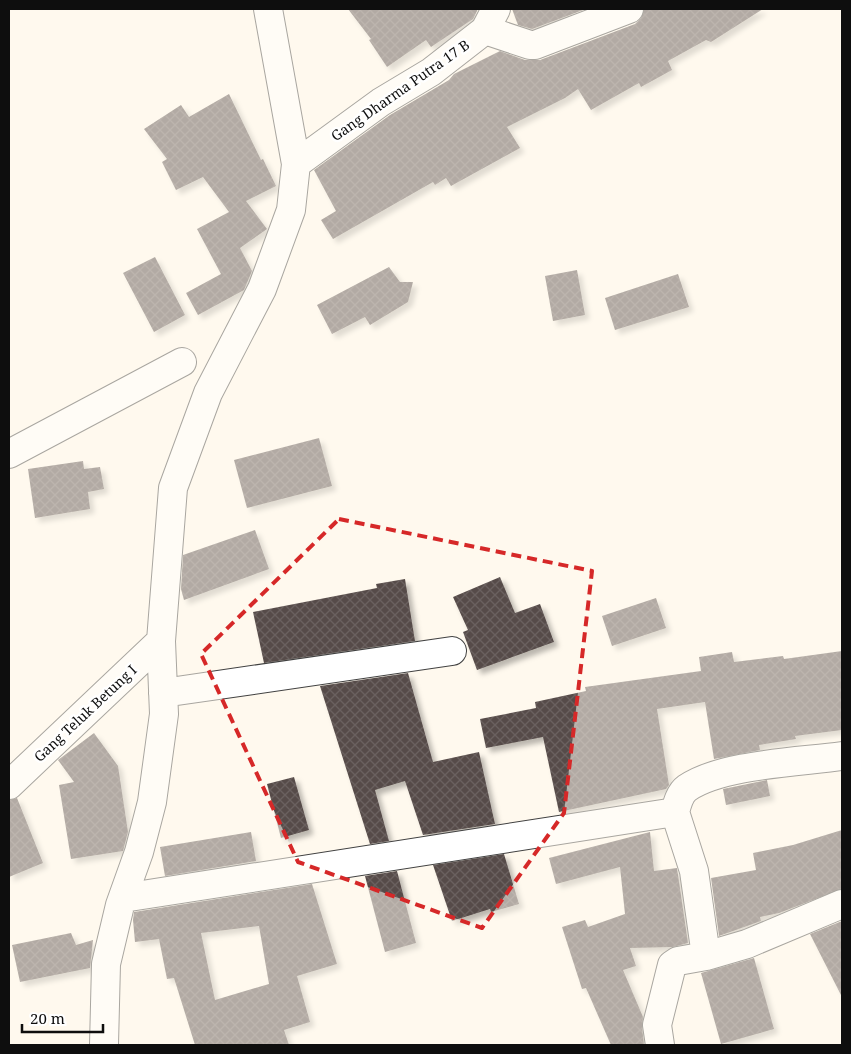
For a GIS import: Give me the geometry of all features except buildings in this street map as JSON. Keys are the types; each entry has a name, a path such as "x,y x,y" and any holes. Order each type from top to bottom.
{"street":[{"path":"104,1045 106,964 123,898 139,852 152,802 164,714 161,641 173,488 208,393 262,289 291,210 296,164 268,9"},
{"path":"490,20 535,45 629,9"},
{"name":"Gang Dharma Putra 17 B","path":"296,164 381,102 431,72 490,20"},
{"path":"9,454 178,353 208,393"},
{"name":"Gang Teluk Betung I","path":"9,785 161,641"},
{"path":"163,693 452,650"},
{"path":"706,956 694,871 675,812 678,799 686,789 716,776 754,767 842,756"},
{"path":"123,898 675,812"},
{"path":"660,1045 657,1025 669,970 678,961 706,956 747,944 842,904"}],"highlighted area":[{"path":"339,519 592,571 564,813 482,928 298,862 201,654"}]}
